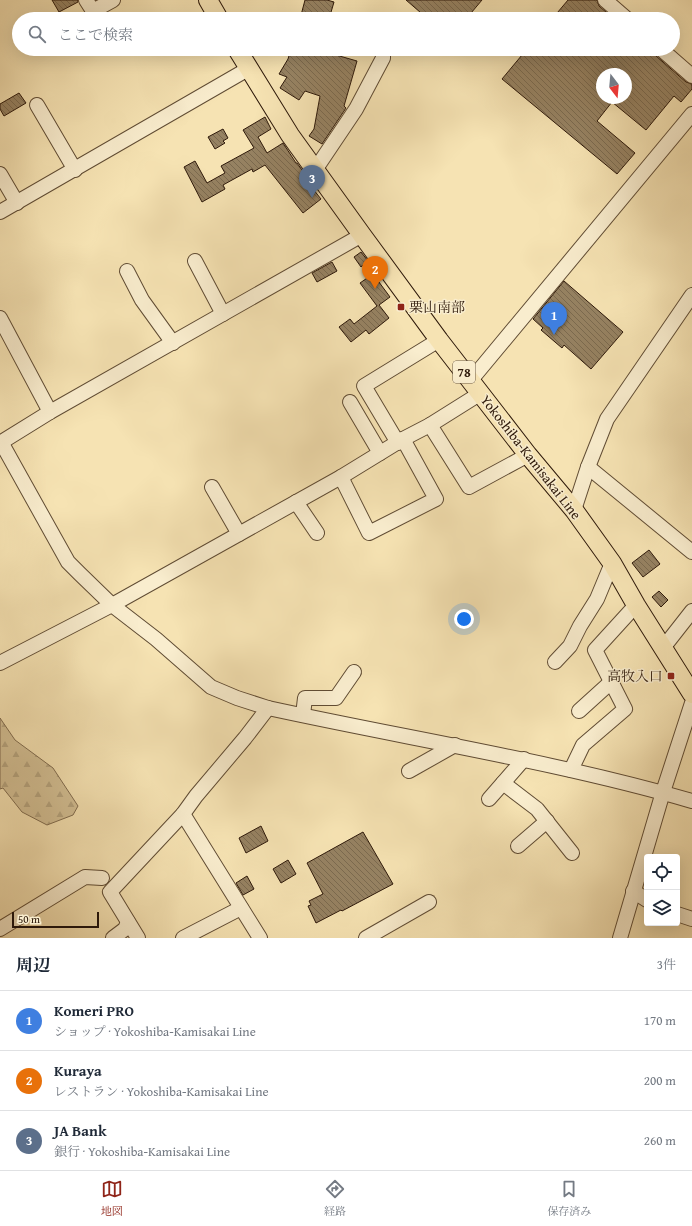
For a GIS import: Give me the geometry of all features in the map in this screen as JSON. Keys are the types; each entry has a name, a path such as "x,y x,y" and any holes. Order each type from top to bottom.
{"main road":[{"path":"208,0 215,12"},
{"name":"Yokoshiba-Kamisakai Line","path":"241,56 290,135 362,235 439,340 528,455 574,510 612,563 636,606 692,694"}],"street":[{"path":"86,0 93,12 113,0"},
{"path":"605,0 619,12"},
{"path":"315,170 356,109 383,56"},
{"path":"669,56 692,76"},
{"path":"0,212 248,69"},
{"path":"37,105 75,170"},
{"path":"0,663 112,605 341,477 400,441 430,425 476,386 692,114"},
{"path":"0,174 17,203"},
{"path":"362,235 50,412 0,442 68,562 112,605 156,639 211,687 238,698 268,708 524,759 692,800"},
{"path":"195,261 223,314"},
{"path":"127,272 142,300 173,343"},
{"path":"574,510 588,467 607,419 692,295"},
{"path":"0,318 50,412"},
{"path":"341,477 369,533 436,499 364,386 439,340"},
{"path":"350,402 380,453"},
{"path":"430,425 469,487 528,455"},
{"path":"588,467 692,552"},
{"path":"212,487 239,534"},
{"path":"296,502 317,533"},
{"path":"555,662 570,646 580,626 597,599 612,563"},
{"path":"571,770 583,745 625,709 595,650 636,606"},
{"path":"663,648 692,611"},
{"path":"303,715 305,698 336,698 354,672"},
{"path":"579,711 611,682"},
{"path":"620,938 633,891 692,703"},
{"path":"138,938 110,892 183,814 268,708"},
{"path":"410,771 455,745"},
{"path":"489,799 524,759"},
{"path":"503,783 537,809 572,853"},
{"path":"183,814 260,938"},
{"path":"518,846 547,821"},
{"path":"0,929 85,877 102,878"},
{"path":"633,891 644,898"},
{"path":"366,938 429,902"},
{"path":"183,938 241,908"},
{"path":"680,915 692,919"},
{"path":"113,938 125,929 128,922"}],"green space":[{"path":"0,718 15,740 53,768 78,806 73,815 47,825 22,812 3,788 0,789"}],"building":[{"path":"52,0 78,0 78,2 59,12"},
{"path":"305,0 327,0 334,2 331,12 302,12"},
{"path":"406,0 482,0 472,12 420,12"},
{"path":"568,0 597,0 599,6 606,12 558,12"},
{"path":"289,56 340,56 357,61 344,106 346,108 322,144 309,136 314,129 320,96 305,91 299,100 280,88 287,77 279,74"},
{"path":"521,56 656,56 686,82 692,84 692,89 681,102 674,96 646,130 614,104 632,104 632,68 596,68 596,104 610,104 597,121 635,153 617,174 502,79"},
{"path":"19,93 26,103 4,116 0,109 0,104"},
{"path":"265,117 271,129 258,137 267,153 283,143 315,188 313,189 321,199 303,213 265,165 253,172 252,169 223,185 225,189 202,202 184,167 195,161 207,183 225,173 221,166 254,148 243,130"},
{"path":"223,129 228,138 223,141 225,143 215,149 208,137"},
{"path":"361,252 368,261 361,267 354,257"},
{"path":"332,262 337,271 317,282 312,273"},
{"path":"373,274 390,297 379,305 389,318 369,334 366,330 351,342 339,327 350,319 354,324 377,306 360,283"},
{"path":"564,281 623,332 591,369 564,345 562,348 541,330 543,328 533,319"},
{"path":"649,550 660,564 643,577 632,563"},
{"path":"659,591 668,600 661,607 652,597"},
{"path":"261,826 268,841 246,853 239,838"},
{"path":"363,832 393,884 316,923 308,906 311,905 309,901 323,894 307,863"},
{"path":"288,860 296,874 281,883 273,869"},
{"path":"247,876 254,889 243,895 236,883"}],"place":[{"name":"JA Bank","path":"312,198"},
{"name":"Kuraya","path":"375,289"},
{"name":"栗山南部","path":"401,307"},
{"name":"Komeri PRO","path":"554,335"},
{"name":"高牧入口","path":"671,676"}]}
